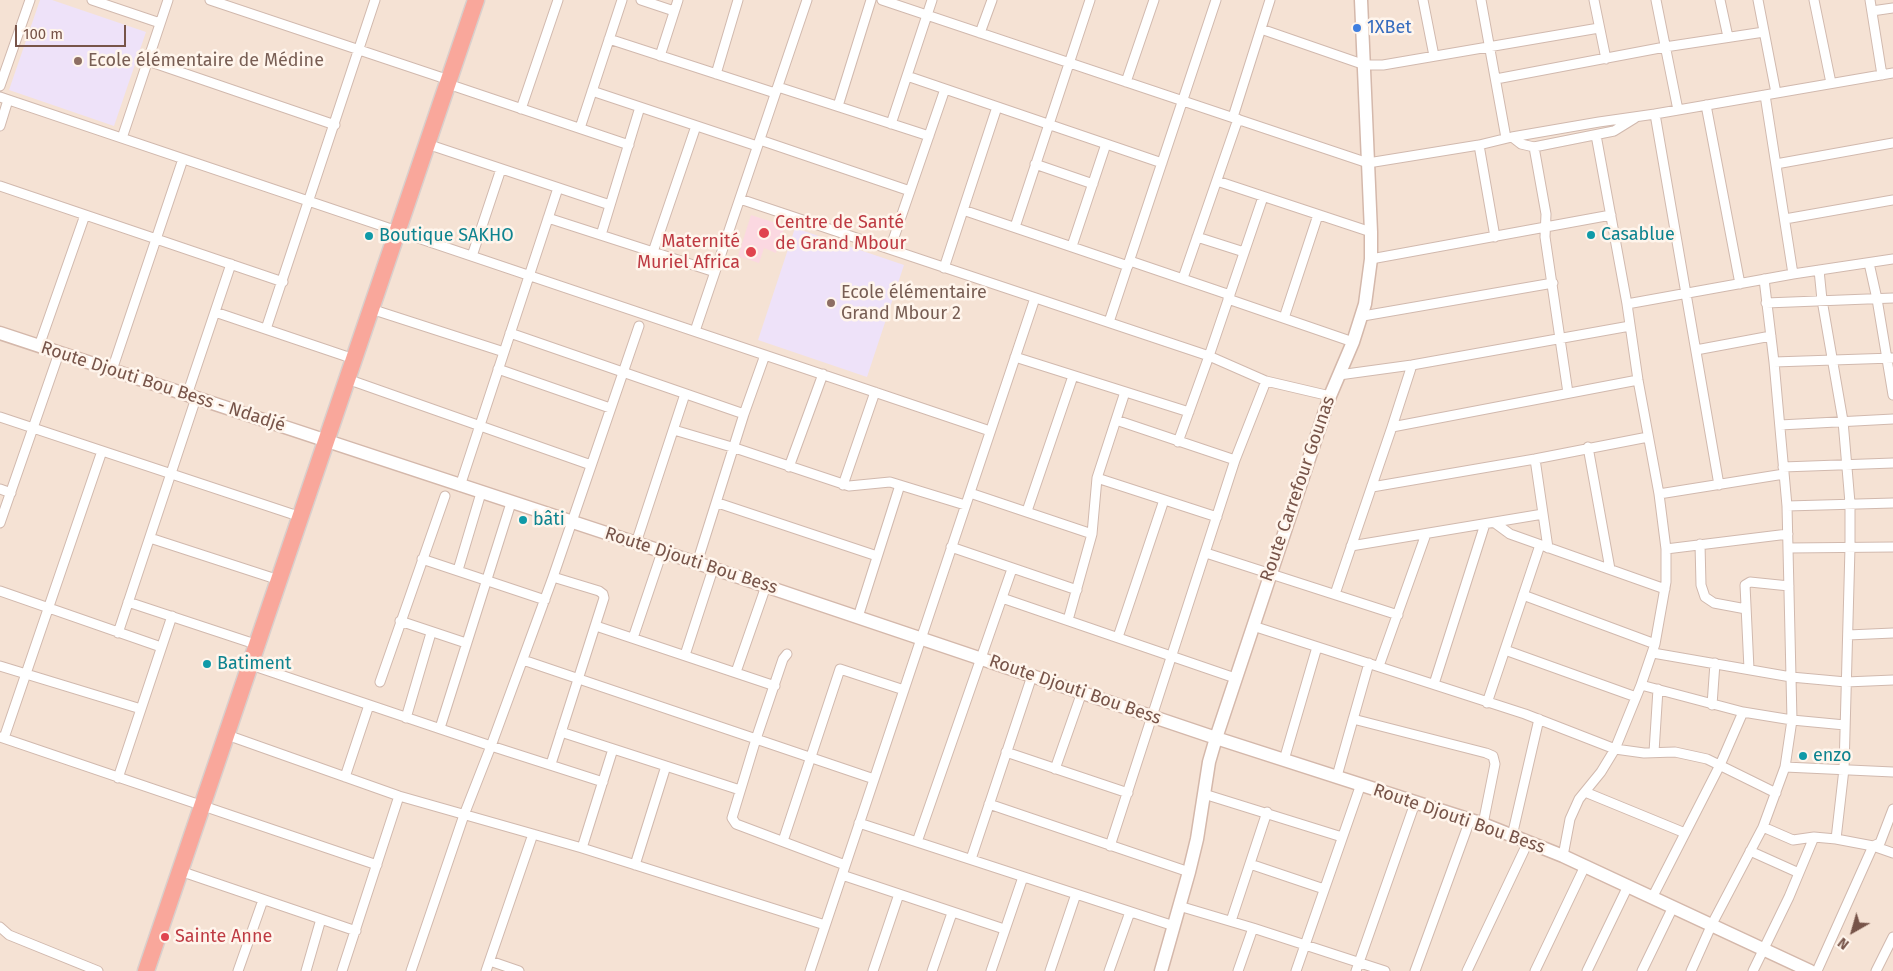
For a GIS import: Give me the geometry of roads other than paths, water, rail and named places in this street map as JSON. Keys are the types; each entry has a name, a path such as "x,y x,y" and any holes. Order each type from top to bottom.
{"highway":[{"path":"146,971 476,0"}],"main road":[{"name":"Route Carrefour Gounas","path":"1161,971 1189,872 1209,762 1216,738 1330,396 1363,316 1369,287 1371,232 1361,0"},
{"name":"Route Djouti Bou Bess - Ndadjé","path":"0,333 326,441"},
{"name":"Route Djouti Bou Bess","path":"326,441 766,586 1216,738 1483,824 1563,856 1653,896 1810,971"}],"street":[{"path":"0,86 30,0"},
{"path":"92,0 160,23"},
{"path":"122,138 168,0"},
{"path":"210,0 360,50 521,109 629,145"},
{"path":"266,329 376,0"},
{"path":"521,109 558,0"},
{"path":"580,128 622,0"},
{"path":"641,0 674,11"},
{"path":"660,56 678,0"},
{"path":"716,74 738,0"},
{"path":"696,331 806,0"},
{"path":"838,106 871,0"},
{"path":"882,0 1368,163 1509,137 1893,73"},
{"path":"891,124 932,0"},
{"path":"980,33 992,0"},
{"path":"1015,227 1090,0"},
{"path":"1126,82 1154,0"},
{"path":"1109,322 1216,0"},
{"path":"1183,278 1236,118 1270,0"},
{"path":"1423,0 1434,56"},
{"path":"1481,0 1489,47 1509,137 1521,144 1534,147 1618,129 1637,116"},
{"path":"1594,0 1606,58"},
{"path":"1656,0 1678,110"},
{"path":"1720,0 1728,37"},
{"path":"1758,0 1776,93"},
{"path":"1814,0 1831,84"},
{"path":"1870,0 1882,74"},
{"path":"1872,11 1893,8"},
{"path":"1261,29 1365,65 1383,65 1599,28"},
{"path":"1496,79 1665,47 1764,32"},
{"path":"609,39 716,74 838,106 929,136"},
{"path":"148,61 335,125"},
{"path":"907,76 1162,163"},
{"path":"890,250 945,90"},
{"path":"592,91 696,126 759,143 910,191"},
{"path":"1765,95 1793,274"},
{"path":"0,126 4,99 990,431"},
{"path":"1706,105 1740,284"},
{"path":"601,235 640,107"},
{"path":"944,268 997,107"},
{"path":"1655,114 1719,485"},
{"path":"653,252 696,126"},
{"path":"1565,128 1568,140"},
{"path":"1563,856 1570,819 1579,799 1601,772 1615,749 1641,685 1654,648 1665,589 1666,549 1659,494 1596,135"},
{"path":"1776,164 1893,143"},
{"path":"427,144 610,205"},
{"path":"1072,246 1106,144"},
{"path":"1479,144 1495,237"},
{"path":"1534,147 1546,214 1545,228 1568,393"},
{"path":"112,370 183,159"},
{"path":"1035,164 1093,184"},
{"path":"472,256 502,169"},
{"path":"1216,181 1371,232"},
{"path":"0,186 283,282"},
{"path":"460,486 558,188"},
{"path":"1178,442 1263,196"},
{"path":"740,200 1209,356 1266,381 1330,396"},
{"path":"1785,219 1893,200"},
{"path":"963,210 1072,246 1183,278 1284,318 1353,342"},
{"path":"39,346 85,215"},
{"path":"1284,318 1318,215"},
{"path":"1371,259 1611,215"},
{"path":"548,218 716,272"},
{"path":"1197,237 1244,252"},
{"path":"1627,304 1893,258"},
{"path":"1869,263 1890,358 1893,395"},
{"path":"118,633 150,538 215,312 231,264"},
{"path":"1820,270 1822,300 1843,421 1850,503 1844,769 1836,839"},
{"path":"1691,971 1712,924 1764,826 1785,767 1792,720 1787,506 1774,362 1764,280"},
{"path":"1363,316 1553,283"},
{"path":"810,971 1035,298"},
{"path":"1766,303 1893,298"},
{"path":"371,309 504,352"},
{"path":"215,312 354,359"},
{"path":"411,971 464,815 545,600 638,326"},
{"path":"1339,375 1630,326"},
{"path":"510,333 744,414"},
{"path":"1696,350 1771,336"},
{"path":"0,523 59,353"},
{"path":"697,563 765,354"},
{"path":"1015,357 1189,412"},
{"path":"1774,362 1890,358"},
{"path":"1335,594 1412,364"},
{"path":"498,369 610,408"},
{"path":"789,466 823,374"},
{"path":"1026,511 1073,376"},
{"path":"347,379 591,464"},
{"path":"1392,427 1638,380"},
{"path":"1110,846 1235,460 1266,381"},
{"path":"843,485 875,392"},
{"path":"1068,620 1092,534 1097,478 1125,392"},
{"path":"636,543 685,394"},
{"path":"0,417 301,517"},
{"path":"1780,425 1893,418"},
{"path":"1116,420 1235,460"},
{"path":"674,430 843,485 854,487 890,482 965,505"},
{"path":"1372,486 1535,459 1648,436"},
{"path":"1588,448 1610,570"},
{"path":"102,451 49,608 2,738 377,865"},
{"path":"1487,703 1523,595 1544,546 1543,514 1535,459"},
{"path":"1659,494 1719,485 1784,471 1893,463"},
{"path":"1097,478 1217,517"},
{"path":"858,617 900,484"},
{"path":"0,489 11,493"},
{"path":"458,570 481,492"},
{"path":"970,493 1092,534"},
{"path":"380,682 445,496"},
{"path":"1118,637 1164,500"},
{"path":"440,728 512,502"},
{"path":"718,503 877,556"},
{"path":"1787,506 1893,503"},
{"path":"1351,546 1543,514"},
{"path":"1495,522 1504,531 1665,589"},
{"path":"1434,684 1485,524"},
{"path":"1380,666 1426,534"},
{"path":"1666,549 1788,534"},
{"path":"150,538 279,580"},
{"path":"1700,544 1701,585 1705,597 1714,603 1746,608"},
{"path":"951,547 1076,590"},
{"path":"1788,548 1893,547"},
{"path":"633,638 662,552"},
{"path":"1206,553 1398,615"},
{"path":"422,558 545,600"},
{"path":"685,656 714,569"},
{"path":"917,842 1012,569"},
{"path":"551,764 604,598 603,594 553,577"},
{"path":"1749,669 1745,585 1747,582 1789,586"},
{"path":"736,672 766,586"},
{"path":"0,591 161,647"},
{"path":"1523,595 1654,648 1715,663 1791,677 1846,682 1893,680"},
{"path":"1002,598 1235,678"},
{"path":"128,602 258,646"},
{"path":"118,778 172,616"},
{"path":"400,621 466,643"},
{"path":"596,626 775,686"},
{"path":"1253,626 1539,719 1615,749 1644,753 1690,755 1720,765 1776,793"},
{"path":"406,718 431,632"},
{"path":"1848,635 1893,633"},
{"path":"1284,760 1317,647"},
{"path":"1505,650 1636,697"},
{"path":"787,654 783,659 756,739 732,818 733,822 845,865"},
{"path":"523,660 874,779"},
{"path":"1337,776 1369,663"},
{"path":"1712,704 1715,663"},
{"path":"251,665 603,782"},
{"path":"0,666 141,709"},
{"path":"784,842 840,669 904,690"},
{"path":"971,859 1032,676"},
{"path":"1641,685 1743,712 1792,720 1845,725"},
{"path":"1654,752 1658,689"},
{"path":"1055,769 1082,692"},
{"path":"345,777 369,705"},
{"path":"1653,896 1720,765 1743,712"},
{"path":"1354,719 1493,756 1495,764 1483,824"},
{"path":"1512,836 1539,719"},
{"path":"561,732 740,790"},
{"path":"227,734 399,796 582,848 825,925"},
{"path":"582,848 613,749"},
{"path":"1006,752 1128,793"},
{"path":"635,865 666,766"},
{"path":"1785,767 1893,772"},
{"path":"1296,971 1361,784"},
{"path":"1584,792 1685,832"},
{"path":"1204,794 1267,812 1342,837"},
{"path":"342,971 399,796"},
{"path":"1357,967 1415,802"},
{"path":"988,804 1189,872"},
{"path":"1816,971 1873,846 1880,843 1893,809"},
{"path":"1231,921 1267,812"},
{"path":"1415,971 1470,820"},
{"path":"859,822 1174,926"},
{"path":"1764,826 1793,840 1814,837 1836,839 1873,846 1893,853"},
{"path":"486,971 533,834"},
{"path":"1753,971 1800,873 1814,837"},
{"path":"1467,971 1528,842"},
{"path":"1750,852 1800,873"},
{"path":"1250,864 1324,889"},
{"path":"1535,971 1585,866"},
{"path":"180,871 356,931"},
{"path":"842,875 1004,929"},
{"path":"990,971 1023,877"},
{"path":"1587,971 1628,886"},
{"path":"874,971 898,894"},
{"path":"1050,971 1076,894"},
{"path":"238,971 264,900"},
{"path":"1179,906 1304,945 1357,967 1385,971"},
{"path":"1642,971 1673,907"},
{"path":"1109,971 1130,912"},
{"path":"932,971 952,913"},
{"path":"308,970 321,919"},
{"path":"0,928 9,935 98,971"},
{"path":"1238,971 1253,928"},
{"path":"1876,971 1893,937"},
{"path":"490,961 519,971"}],"place":[{"name":"1XBet","path":"1357,28"},
{"name":"Ecole élémentaire de Médine","path":"78,61"},
{"name":"Centre de Santé de Grand Mbour","path":"764,233"},
{"name":"Casablue","path":"1591,235"},
{"name":"Boutique SAKHO","path":"369,236"},
{"name":"Maternité Muriel Africa","path":"751,252"},
{"name":"Ecole élémentaire Grand Mbour 2","path":"831,303"},
{"name":"bâti","path":"523,520"},
{"name":"Batiment","path":"207,664"},
{"name":"enzo","path":"1803,756"},
{"name":"Sainte Anne","path":"165,937"}]}
